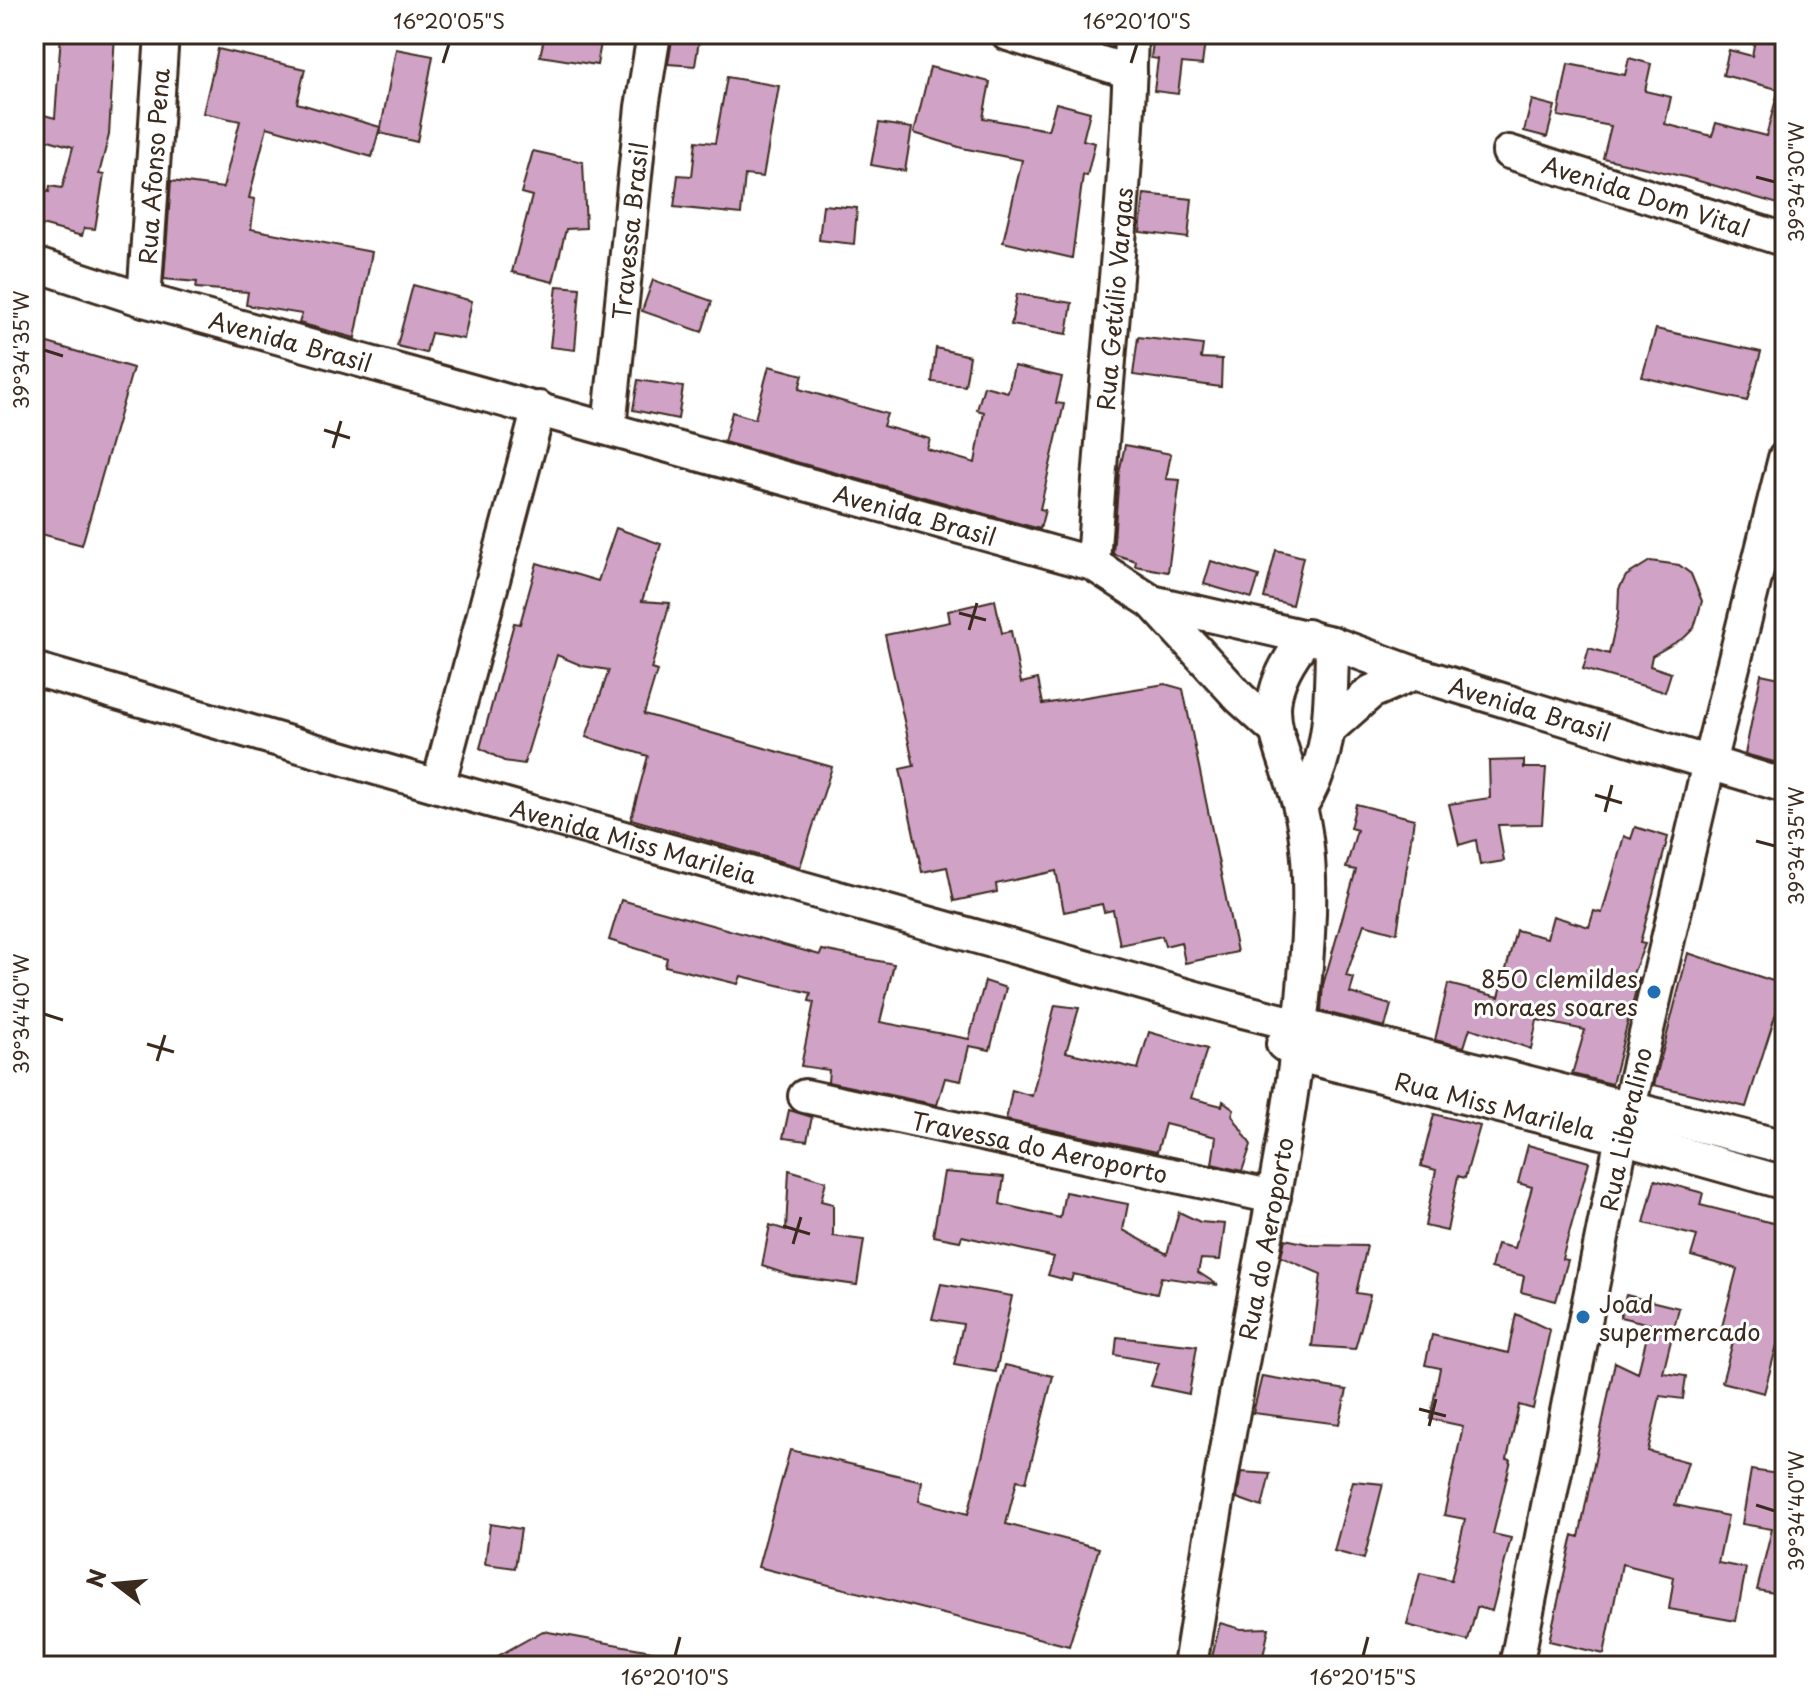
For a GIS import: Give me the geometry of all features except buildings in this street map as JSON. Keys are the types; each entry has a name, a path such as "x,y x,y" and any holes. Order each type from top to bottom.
{"street":[{"name":"Rua Afonso Pena","path":"144,300 162,34"},
{"name":"Travessa Brasil","path":"609,428 627,280 642,107 654,34"},
{"path":"1008,34 1130,72"},
{"name":"Rua Getúlio Vargas","path":"1093,564 1131,34"},
{"name":"Avenida Dom Vital","path":"1509,152 1785,240"},
{"name":"Avenida Brasil","path":"34,264 144,300 1093,564 1152,602 1320,639 1414,673 1785,786"},
{"path":"438,786 539,408"},
{"name":"Rua Liberalino","path":"1516,1666 1622,1137 1709,763 1785,458"},
{"path":"1152,602 1240,698 1272,727"},
{"path":"1272,727 1275,694 1286,667 1320,639"},
{"path":"1300,807 1312,788 1328,730 1320,639"},
{"name":"Avenida Miss Marileia","path":"34,669 438,786 1235,1009 1299,1040"},
{"path":"1328,730 1371,692 1414,673"},
{"name":"Rua do Aeroporto","path":"1190,1666 1216,1498 1274,1197 1299,1040 1309,879 1300,807 1272,727"},
{"name":"Rua Miss Marilela","path":"1299,1040 1631,1106 1785,1147"},
{"name":"Rua Miss Marilela","path":"1299,1040 1785,1183"},
{"name":"Travessa do Aeroporto","path":"805,1096 1274,1197"}],"place":[{"name":"850 clemildes moraes soares","path":"1654,992"},
{"name":"Joad supermercado","path":"1583,1317"}]}
